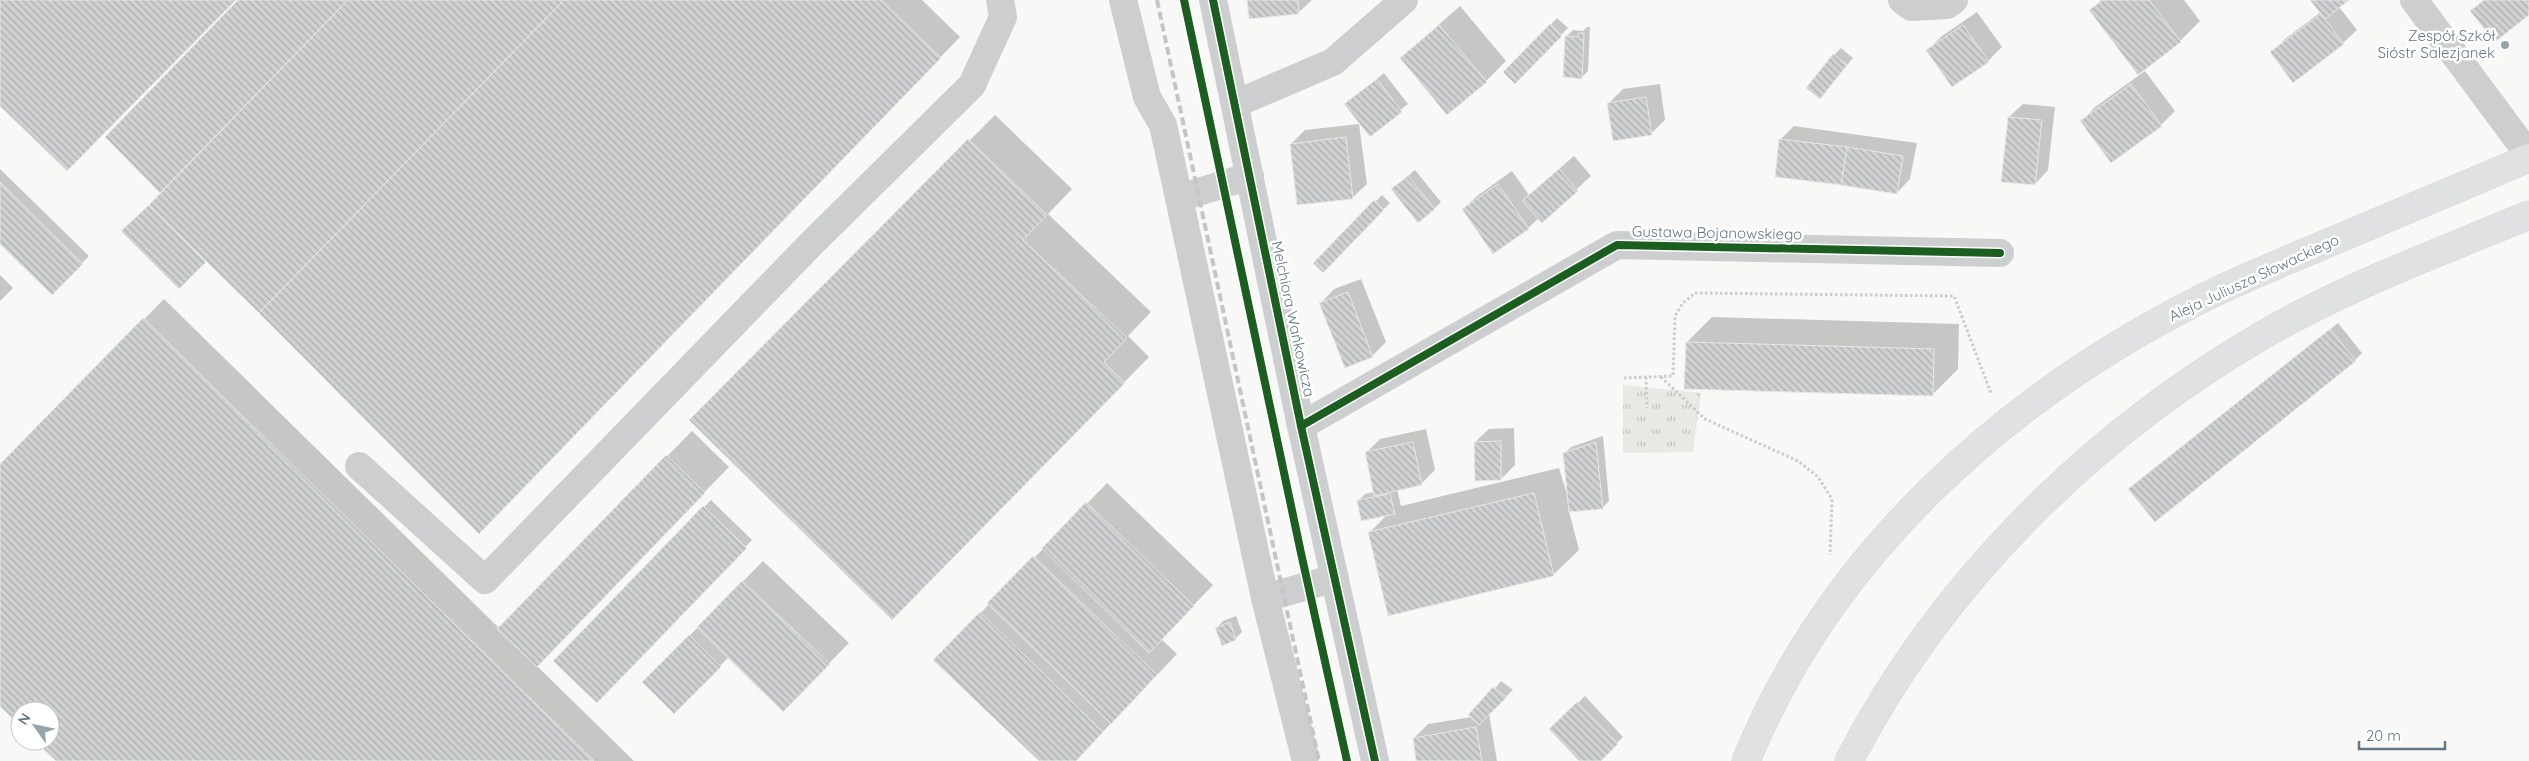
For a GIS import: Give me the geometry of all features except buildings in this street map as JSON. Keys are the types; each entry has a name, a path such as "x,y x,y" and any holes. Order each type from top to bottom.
{"main road":[{"name":"Aleja Juliusza Słowackiego","path":"1746,761 1758,731 1796,659 1858,568 1937,484 1979,445 2031,405 2099,357 2200,299 2529,156"},
{"path":"1849,761 1869,722 1909,662 1974,577 2023,522 2077,469 2136,420 2200,374 2264,334 2334,298 2529,215"}],"street":[{"path":"359,466 486,580 811,244 972,85 1002,17 1000,0"},
{"path":"1123,0 1147,96 1163,125 1265,598 1305,756"},
{"name":"Melchiora Wańkowicza","path":"1213,0 1301,426 1374,761"},
{"path":"1235,104 1333,62 1404,0"},
{"path":"1902,0 1911,7 1947,5 1954,0"},
{"path":"2414,0 2529,156"},
{"path":"1180,198 1250,176"},
{"name":"Gustawa Bojanowskiego","path":"1301,426 1617,245 2000,253"},
{"path":"1265,598 1335,578"}],"path":[{"path":"1624,378 1673,376 1675,316 1682,304 1695,293 1954,296 1991,393"},
{"path":"1646,377 1647,408"},
{"path":"1661,377 1705,419 1798,461 1818,477 1832,499 1830,556"}],"green space":[{"path":"1623,385 1701,393 1693,452 1623,453"}],"railway":[{"path":"1157,0 1319,761"}],"cycle path":[{"path":"1184,0 1347,761"},
{"path":"1213,0 1301,426 1375,761"},
{"path":"1301,426 1617,245 2000,253"}],"place":[{"name":"Zespół Szkół Sióstr Salezjanek","path":"2505,45"}]}
